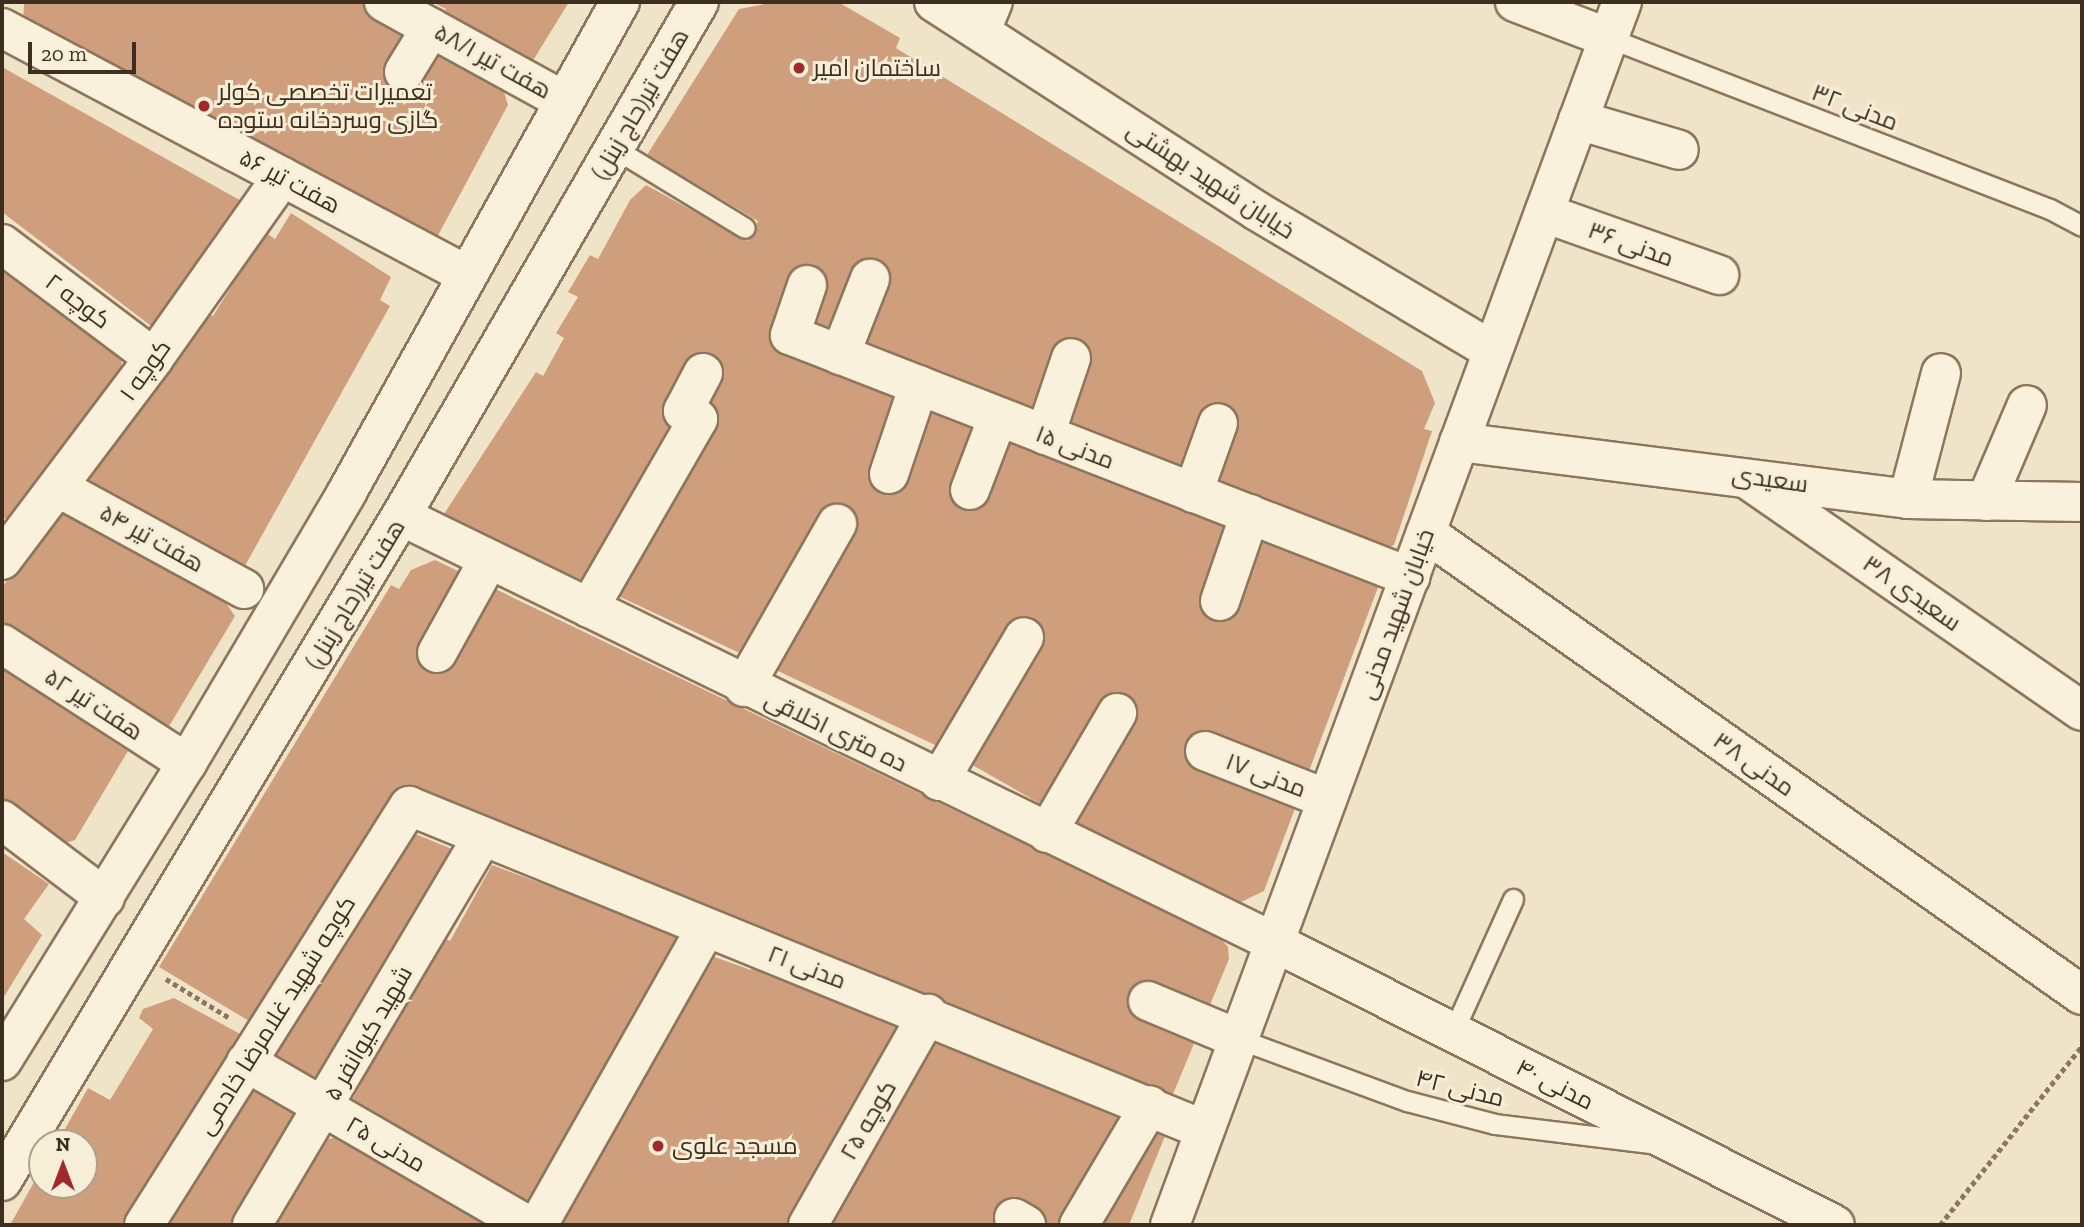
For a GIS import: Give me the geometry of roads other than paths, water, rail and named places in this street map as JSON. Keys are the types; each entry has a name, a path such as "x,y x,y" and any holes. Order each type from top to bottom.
{"street":[{"name":"هفت تیر ۵۸/۱","path":"384,2 564,101"},
{"path":"2,1061 187,763 620,2"},
{"name":"هفت تیر(حاج زینل)","path":"2,1181 401,516 699,2"},
{"name":"خیابان شهید بهشتی","path":"934,2 987,16 1257,211 1493,351"},
{"path":"1515,2 1609,38"},
{"name":"خیابان شهید مدنی","path":"1170,1225 1622,2"},
{"name":"هفت تیر ۵۶","path":"8,21 282,177 467,275"},
{"path":"404,72 431,28"},
{"path":"1578,120 1679,150"},
{"name":"کوچه ۱","path":"6,546 59,488 282,177"},
{"name":"مدنی ۳۶","path":"1544,213 1719,275"},
{"name":"کوچه ۲","path":"2,244 154,358"},
{"path":"841,355 870,279"},
{"name":"مدنی ۱۵","path":"807,285 790,335 1409,577"},
{"path":"1045,435 1071,358"},
{"path":"589,608 698,419 683,411 703,373"},
{"path":"1909,499 1941,373"},
{"path":"889,474 919,385"},
{"path":"1986,501 2027,405"},
{"path":"970,489 998,417"},
{"path":"1193,493 1218,424"},
{"name":"سعیدی","path":"1459,442 1742,475 1909,499 2082,502"},
{"name":"سعیدی ۳۸","path":"1742,475 2082,711"},
{"name":"هفت تیر ۵۴","path":"59,488 244,589"},
{"path":"1220,601 1250,514"},
{"name":"ده متری اخلاقی","path":"401,516 744,687 1274,942"},
{"path":"744,687 837,524"},
{"name":"مدنی ۳۸","path":"1426,533 2082,995"},
{"path":"437,653 489,559"},
{"path":"939,780 1024,637"},
{"name":"هفت تیر ۵۲","path":"2,644 187,763"},
{"path":"1047,833 1118,713"},
{"name":"مدنی ۱۷","path":"1205,751 1327,799"},
{"name":"مدنی ۲۱","path":"409,806 481,839 928,1014 1205,1130"},
{"name":"کوچه شهید غلامرضا خادمی","path":"144,1225 409,806"},
{"path":"2,820 105,898"},
{"name":"شهید کیوانفر ۵","path":"252,1225 481,839"},
{"path":"538,1225 706,929"},
{"name":"مدنی ۴۰","path":"1274,942 1835,1225"},
{"path":"1147,1001 1239,1039"},
{"name":"کوچه ۲۵","path":"808,1225 928,1014"},
{"name":"مدنی ۲۵","path":"253,1049 324,1107 527,1225"},
{"path":"1079,1225 1150,1105"}],"lane":[{"name":"مدنی ۳۲","path":"1609,38 2050,209 2082,226"},
{"path":"614,148 745,228"},
{"path":"1453,1032 1513,899"},
{"name":"مدنی ۴۲","path":"1239,1039 1406,1101 1495,1124 1679,1147"}],"place":[{"name":"ساختمان امیر","path":"799,68"},
{"name":"تعمیرات تخصصی کولر گازی وسردخانه ستوده","path":"204,106"},
{"name":"مسجد علوی","path":"658,1146"}]}
